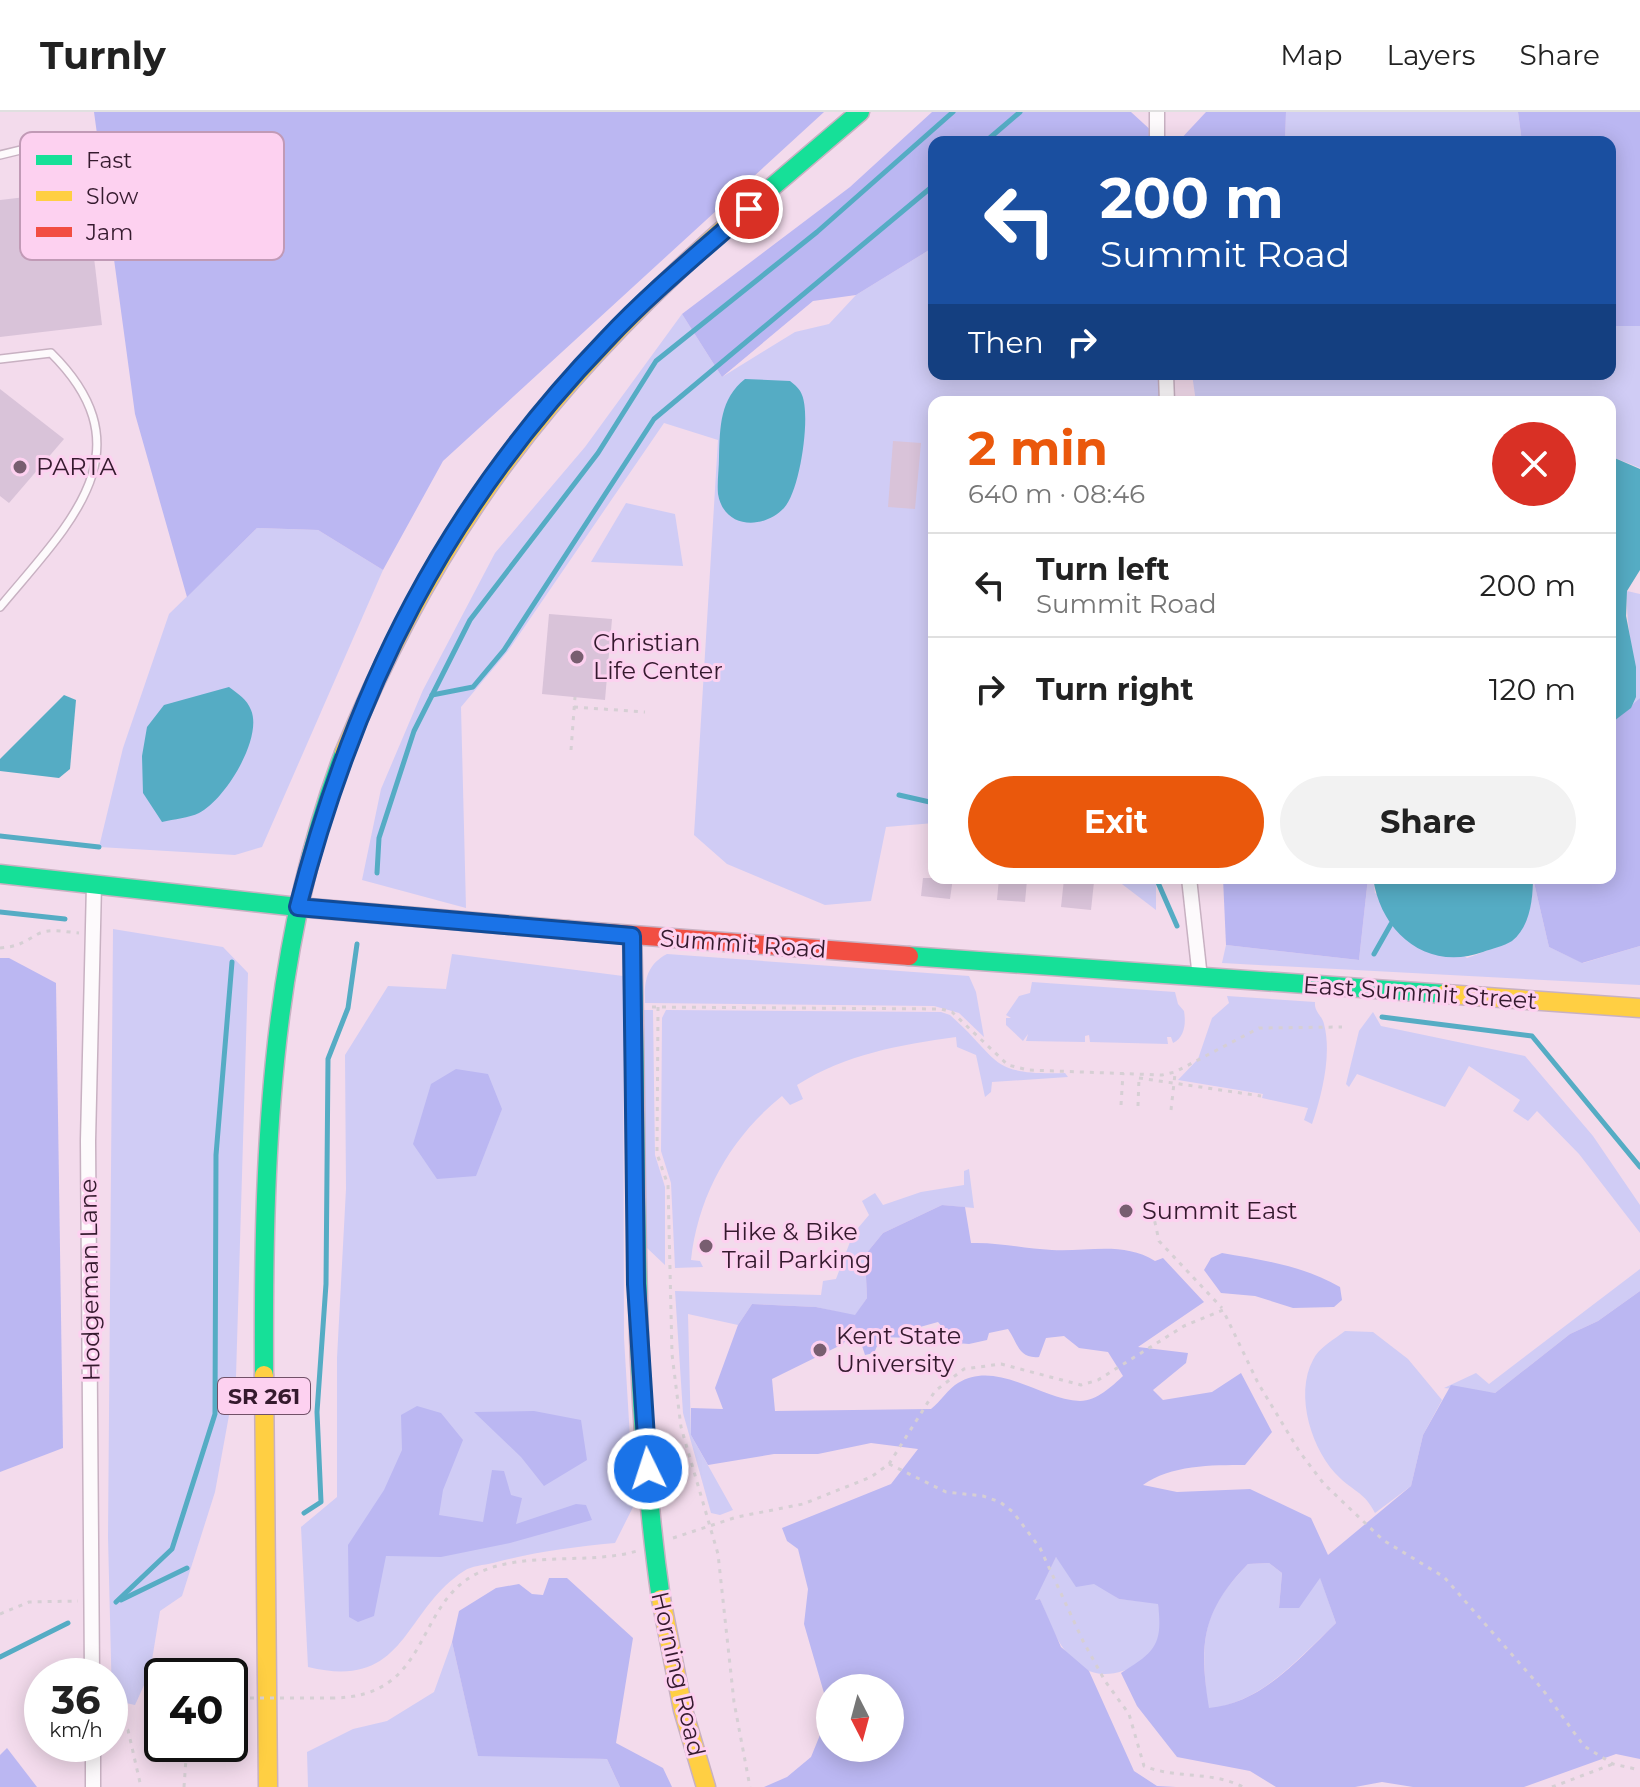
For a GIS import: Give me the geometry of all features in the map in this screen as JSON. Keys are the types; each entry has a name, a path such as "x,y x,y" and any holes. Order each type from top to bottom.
{"main road":[{"name":"SR 261","path":"268,1787 264,1194 273,1070 298,907 330,793 374,678 407,610 464,516 537,418 606,339 677,272 860,112"},
{"name":"Summit Road","path":"0,874 298,907 632,936 1200,978"},
{"name":"Horning Road","path":"632,936 636,1284 657,1579 680,1705 706,1787"},
{"name":"East Summit Street","path":"1200,978 1640,1008"}],"street":[{"path":"1157,112 1157,136"},
{"name":"Hodgeman Lane","path":"92,1658 88,1141 94,884"},
{"path":"1190,884 1200,978"},
{"path":"93,1762 93,1787"}],"lane":[{"path":"0,155 20,150"},
{"path":"0,359 51,353 73,375 96,424 96,462 85,498 0,607"}],"path":[{"path":"571,750 575,697"},
{"path":"574,707 645,712"},
{"path":"0,948 26,944 39,933 74,932"},
{"path":"635,1007 941,1009 952,1012 1008,1065 1028,1070 1123,1073 1261,1096"},
{"path":"658,1007 657,1154 668,1185 672,1354 681,1427 711,1528 750,1787"},
{"path":"1139,1076 1175,1072 1259,1028 1342,1027"},
{"path":"1171,1110 1175,1072"},
{"path":"1121,1105 1123,1073"},
{"path":"1138,1106 1139,1076"},
{"path":"1145,1204 1154,1218 1159,1241 1223,1310 1265,1395 1299,1451 1324,1484 1383,1540 1444,1577 1543,1690 1584,1746 1613,1764 1640,1770"},
{"path":"666,1540 711,1528 737,1517 792,1507 836,1493 889,1464 935,1391 964,1369 1001,1364 1081,1385 1111,1373 1184,1326 1223,1310"},
{"path":"889,1464 946,1492 983,1496 1000,1502 1013,1512 1040,1548 1083,1641 1105,1681 1129,1714 1144,1766 1162,1773 1204,1777 1243,1787"},
{"path":"248,1698 360,1697 399,1675 449,1599 477,1573 515,1564 629,1553 649,1547"},
{"path":"0,1614 29,1602 93,1601"},
{"path":"128,1730 141,1787"},
{"path":"184,1787 186,1762"},
{"path":"1552,1787 1613,1764"}],"shaded area":[{"path":"94,112 824,112 443,461 383,570 318,530 257,528 187,597 135,414 114,260 284,260 284,132 97,132"},
{"path":"932,112 1131,112 1155,134 928,136 928,251 856,295 813,301 722,377 682,314 850,187"},
{"path":"1206,112 1286,112 1285,136 1184,136"},
{"path":"1286,112 1518,112 1521,136 1285,136"},
{"path":"1518,112 1640,112 1640,326 1616,326 1616,136 1521,136"},
{"path":"928,251 928,380 1161,380 1161,396 928,396 928,824 886,827 871,901 825,905 727,864 694,835 718,440 664,423 508,651 461,707 466,908 362,880 381,789 423,690 495,553 585,447 682,314 722,377 795,332 829,324 856,295"},
{"path":"1616,326 1640,326 1640,468 1616,458 1616,396 1195,396 1193,380 1616,380"},
{"path":"626,503 675,514 683,566 591,562"},
{"path":"257,528 318,530 383,570 262,847 235,855 99,847 123,748 169,614"},
{"path":"1627,591 1640,594 1640,698 1631,708 1634,680"},
{"path":"1640,698 1640,946 1582,963 1549,947 1534,884 1616,884 1616,719"},
{"path":"1122,884 1156,884 1156,910"},
{"path":"1223,884 1367,884 1359,960 1226,945"},
{"path":"1367,884 1374,884 1375,893 1467,958 1497,946 1517,932 1529,911 1534,884 1549,947 1583,963 1640,946 1640,985 1222,963 1226,945 1359,960"},
{"path":"113,929 223,947 248,973 236,1377 215,1492 182,1596 160,1611 152,1658 144,1658 144,1685 135,1705 128,1703 128,1658 111,1658 108,1537"},
{"path":"452,954 623,976 624,1338 634,1505 615,1543 539,1553 464,1571 427,1606 385,1658 365,1668 341,1671 308,1667 301,1527 337,1497 337,1358 346,1189 345,1055 388,986 446,989"},
{"path":"667,954 969,976 976,992 984,1037 959,1013 934,1006 645,1003 648,975 655,963"},
{"path":"0,958 9,958 56,983 63,1448 0,1472"},
{"path":"1032,982 1175,992 1178,1004 1184,1011 1184,1029 1173,1043 1171,1037 1167,1037 1168,1044 1090,1042 1089,1035 1085,1036 1085,1042 1026,1041 1028,1034 1023,1041 1006,1025 1006,1018 1011,1018 1006,1015 1019,996 1030,993"},
{"path":"1227,996 1315,1002 1324,1024 1327,1048 1322,1088 1312,1124 1304,1120 1308,1108 1262,1098 1263,1094 1178,1080 1198,1059 1212,1018 1229,1003"},
{"path":"644,1010 653,1010 655,1155 665,1187 665,1265 646,1247"},
{"path":"666,1010 941,1012 950,1015 989,1054 1008,1068 1065,1073 1068,1077 992,1082 991,1092 985,1097 976,1055 957,1047 956,1037 874,1052 816,1074 797,1085 803,1099 790,1105 782,1096 747,1130 733,1149 709,1190 695,1236 691,1260 700,1261 703,1267 675,1268 671,1183 661,1151 662,1018"},
{"path":"1373,1012 1381,1026 1525,1056 1593,1136 1640,1205 1640,1233 1579,1154 1537,1111 1528,1121 1513,1111 1520,1100 1469,1066 1445,1107 1357,1074 1349,1087 1346,1084 1359,1031"},
{"path":"456,1069 488,1074 502,1109 476,1176 437,1179 413,1144 431,1084"},
{"path":"969,1169 974,1208 942,1205 883,1233 865,1255 867,1298 855,1316 816,1307 752,1304 738,1325 688,1314 691,1435 733,1510 720,1515 711,1513 683,1413 675,1291 821,1295 823,1281 836,1279 853,1234 869,1215 862,1201 875,1193 883,1205 921,1192 964,1185 964,1171"},
{"path":"942,1205 965,1207 971,1243 1052,1250 1118,1249 1155,1261 1163,1258 1204,1302 1138,1347 1188,1353 1186,1363 1153,1390 1163,1400 1212,1392 1241,1373 1272,1432 1245,1465 1178,1470 1143,1485 1177,1492 1250,1489 1311,1518 1328,1555 1411,1486 1423,1435 1451,1385 1495,1393 1570,1334 1598,1321 1640,1291 1640,1759 1616,1754 1524,1787 1413,1787 1382,1782 1355,1787 1276,1787 1250,1771 1177,1757 1137,1706 1121,1673 1142,1659 1154,1646 1159,1629 1158,1604 1119,1599 1094,1584 1076,1587 1056,1557 1035,1600 1040,1599 1061,1647 1089,1671 1134,1771 1157,1786 1176,1787 764,1787 787,1777 811,1757 816,1745 816,1762 904,1762 904,1674 818,1674 804,1624 808,1589 798,1549 787,1541 782,1528 891,1484 918,1449 871,1443 818,1454 774,1454 708,1465 691,1435 691,1408 723,1409 715,1388 738,1325 752,1304 816,1307 855,1315 867,1298 865,1255 883,1233","holes":["938,1322 956,1343 987,1340 989,1333 1008,1329 1023,1353 1039,1357 1046,1338 1064,1336 1079,1348 1108,1352 1123,1376 1098,1396 1080,1401 988,1376 973,1377 958,1383 931,1409 775,1411 772,1379 843,1344 856,1327 865,1355 874,1353 881,1337 911,1338 920,1327","1269,1563 1282,1573 1279,1608 1299,1608 1320,1578 1336,1623 1263,1689 1228,1705 1209,1708 1204,1666 1207,1630 1212,1614 1232,1581 1248,1564"]},
{"path":"1222,1253 1312,1274 1340,1287 1342,1300 1334,1307 1293,1308 1255,1296 1221,1293 1204,1270 1211,1258"},
{"path":"1640,1269 1640,1291 1598,1321 1570,1334 1495,1393 1444,1388 1476,1373 1489,1384"},
{"path":"1345,1331 1373,1332 1408,1359 1442,1400 1423,1435 1411,1486 1375,1513 1321,1454 1306,1406 1305,1390 1315,1356"},
{"path":"417,1406 441,1413 463,1440 443,1490 439,1515 483,1522 492,1470 504,1471 511,1495 522,1498 516,1524 576,1504 586,1505 592,1520 510,1543 441,1557 386,1556 374,1616 358,1622 349,1617 348,1545 384,1490 402,1450 401,1415"},
{"path":"534,1411 581,1420 587,1460 544,1486 521,1457 474,1412"},
{"path":"1056,1557 1119,1599 1158,1603 1160,1635 1149,1654 1132,1667 1110,1674 1089,1671 1071,1658 1058,1640 1040,1599 1034,1600"},
{"path":"1269,1563 1282,1573 1279,1608 1320,1577 1336,1623 1293,1664 1262,1688 1227,1705 1208,1709 1204,1665 1207,1630 1212,1614 1220,1598 1248,1564"},
{"path":"549,1578 567,1578 633,1638 616,1743 663,1768 672,1787 620,1787 607,1759 478,1756 452,1642 459,1611 496,1588 519,1584 532,1594 543,1595"},
{"path":"452,1642 478,1755 607,1759 620,1787 308,1787 307,1752 353,1729 387,1721 434,1692"},
{"path":"7,1748 37,1787 0,1787 0,1755"}],"water":[{"path":"745,379 790,381 802,395 805,419 799,470 790,499 775,515 755,522 736,520 728,514 718,494 723,414 731,395"},
{"path":"1616,459 1640,469 1640,570 1627,591 1626,616 1636,667 1636,697 1631,708 1616,719"},
{"path":"229,687 242,697 251,710 252,736 247,751 230,782 209,806 195,815 162,822 143,793 142,756 147,727 164,705"},
{"path":"64,695 76,700 70,769 59,778 0,771 0,759"},
{"path":"1374,884 1533,884 1527,920 1518,935 1501,946 1463,957 1443,957 1410,943 1386,916"}],"building":[{"path":"20,198 20,260 94,260 102,325 0,337 0,200"},
{"name":"PARTA","path":"0,389 64,439 9,503 0,496"},
{"path":"893,441 921,443 915,509 888,507"},
{"name":"Christian Life Center","path":"549,614 612,619 605,700 542,694"},
{"path":"923,878 928,878 928,884 952,884 950,899 921,896"},
{"path":"998,884 1027,884 1025,902 997,900"},
{"path":"1063,884 1094,884 1091,910 1061,907"}],"waterway":[{"path":"377,873 379,838 414,731 470,620 598,453 656,361 817,232 953,112"},
{"path":"992,136 1020,112"},
{"path":"432,695 473,687 504,650 654,419 928,190"},
{"path":"899,795 928,802"},
{"path":"0,836 99,847"},
{"path":"1159,884 1177,926"},
{"path":"0,912 65,919"},
{"path":"1374,954 1391,924"},
{"path":"304,1513 321,1502 317,1412 326,1284 328,1059 348,1008 357,944"},
{"path":"116,1602 172,1549 215,1414 216,1155 232,962"},
{"path":"1382,1017 1532,1036 1640,1167"},
{"path":"121,1600 187,1568"},
{"path":"0,1657 68,1623"}],"traffic: fast":[{"path":"737,217 860,112"},
{"path":"264,1375 269,1138 285,982 299,904 319,828 344,753"},
{"path":"0,874 298,907 568,930"},
{"path":"632,936 640,1351 651,1517 661,1599"},
{"path":"909,956 1445,994"}],"traffic: slow":[{"path":"344,753 380,672 419,596 461,526 507,460 611,336 737,217"},
{"path":"1445,994 1640,1008"},
{"path":"264,1375 268,1787"},
{"path":"661,1599 683,1710 706,1787"}],"traffic: jam":[{"path":"568,930 909,956"}],"place":[{"name":"PARTA","path":"20,467"},
{"name":"Christian Life Center","path":"577,657"},
{"name":"Summit East","path":"1126,1211"},
{"name":"Hike & Bike Trail Parking","path":"706,1246"},
{"name":"Kent State University","path":"820,1350"}],"route":[{"path":"648,1469 636,1284 632,936 298,907 330,793 374,678 407,610 464,516 537,418 606,339 749,209"}]}
